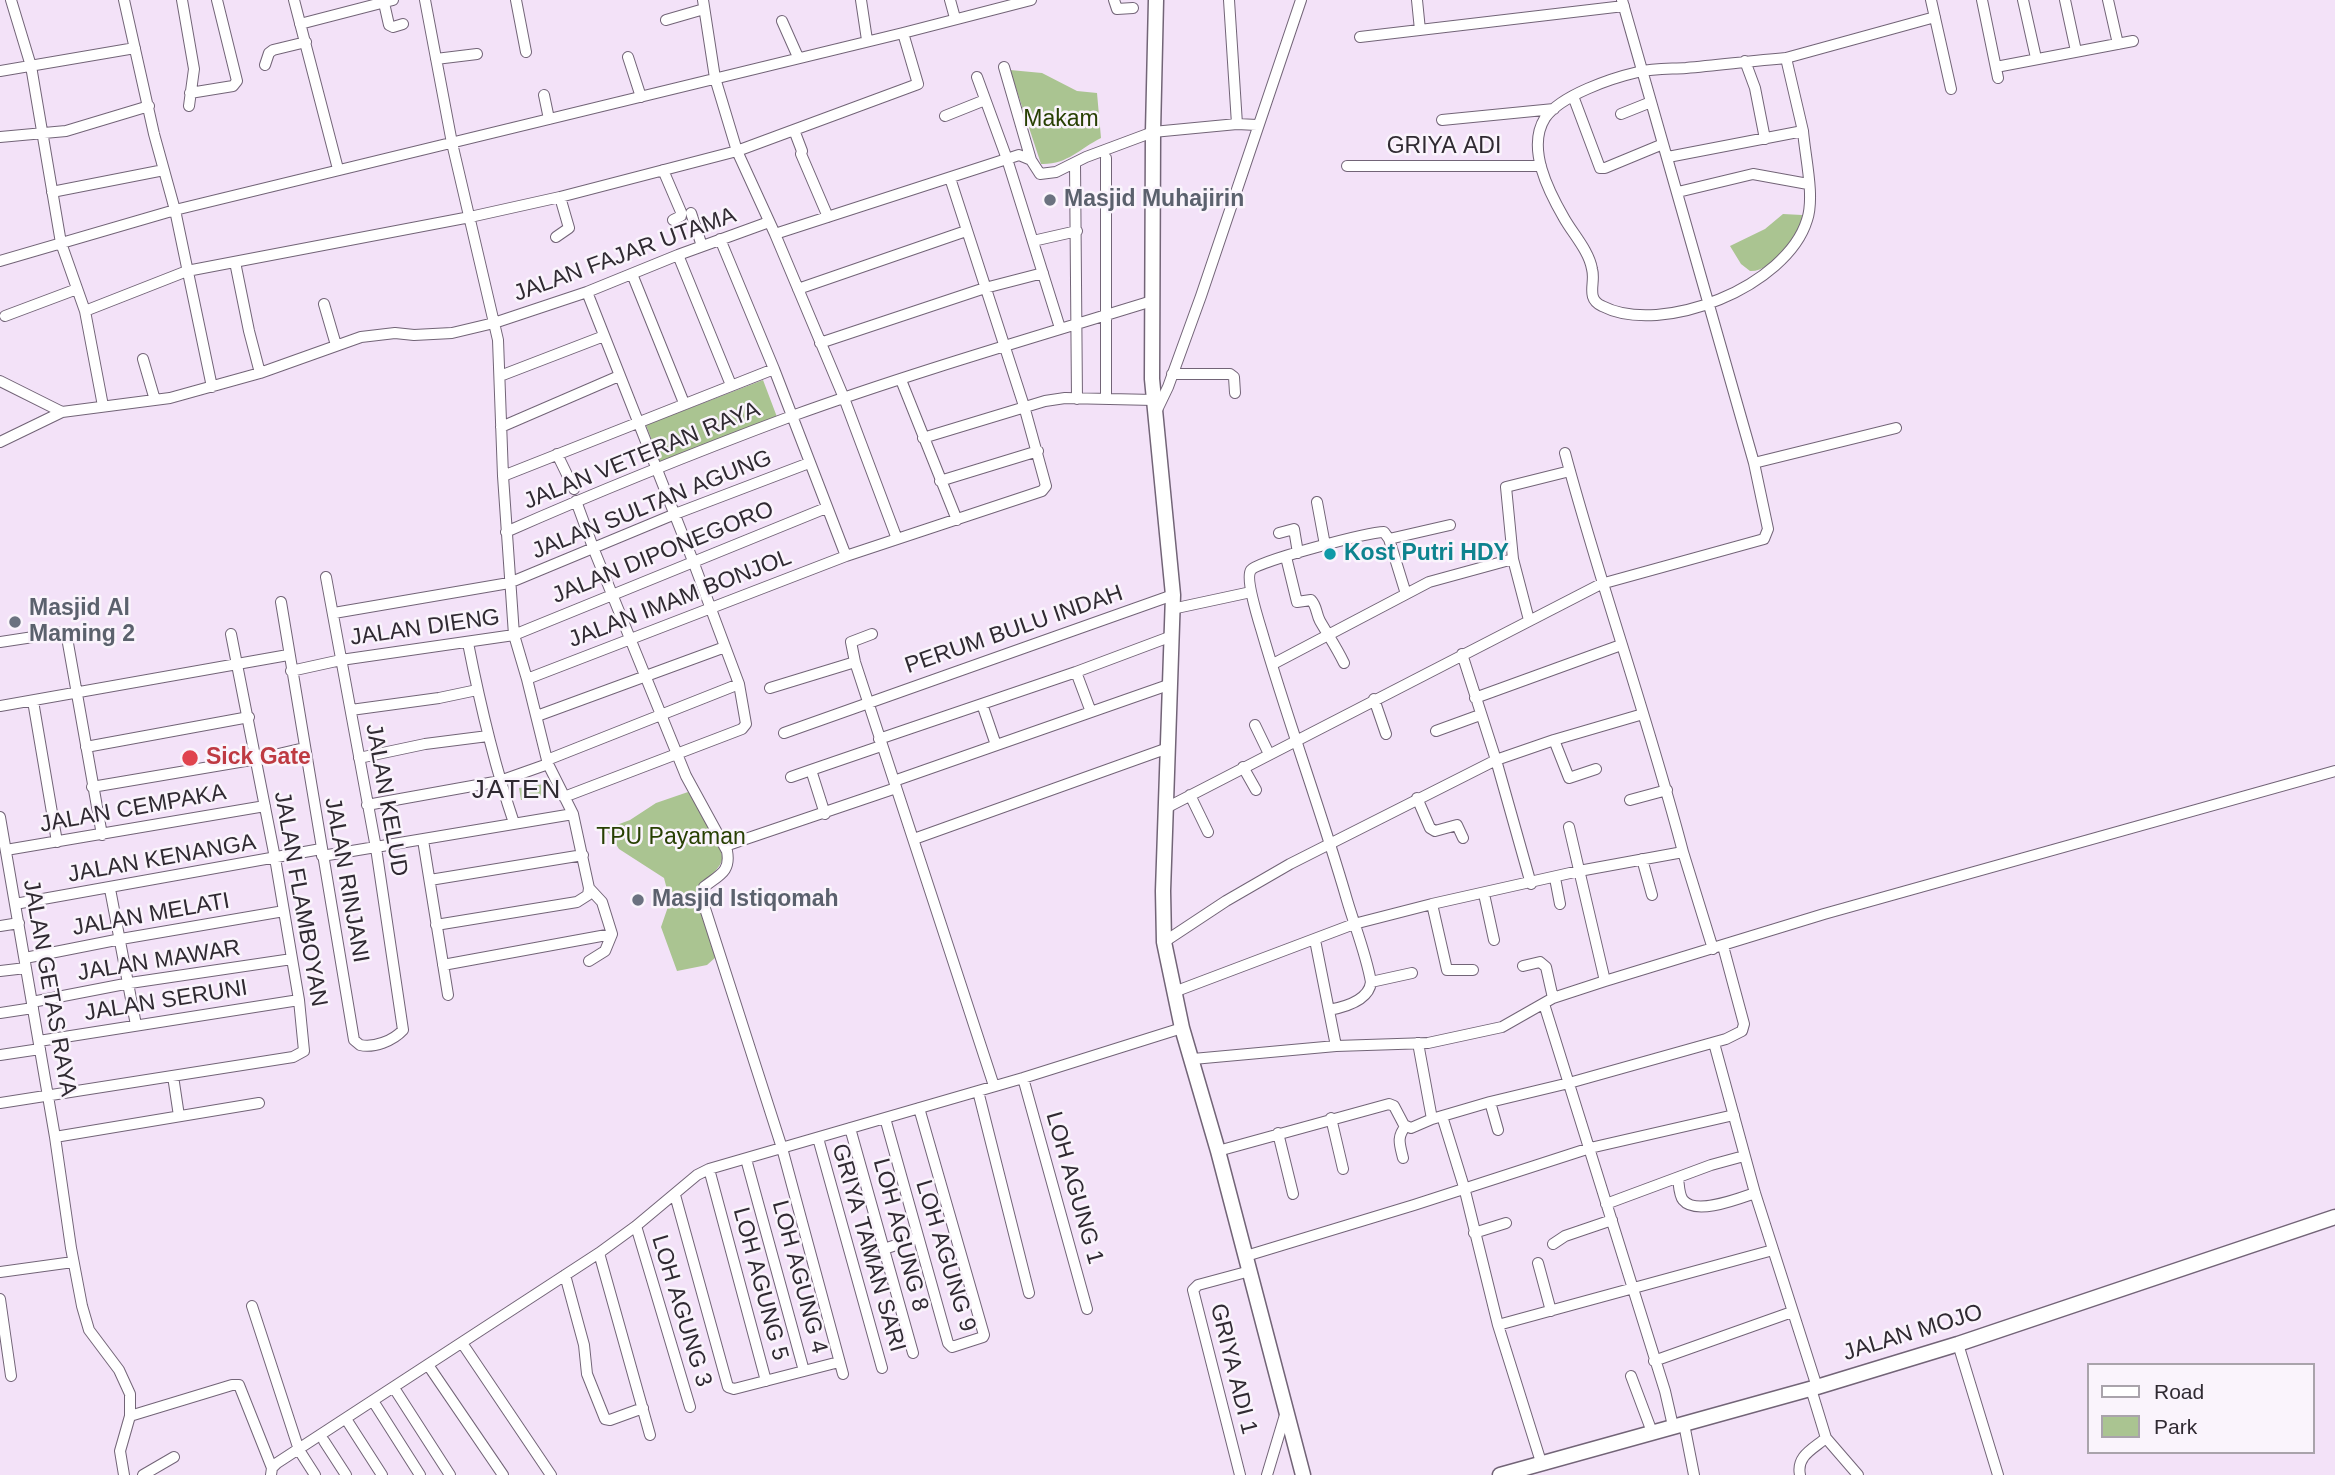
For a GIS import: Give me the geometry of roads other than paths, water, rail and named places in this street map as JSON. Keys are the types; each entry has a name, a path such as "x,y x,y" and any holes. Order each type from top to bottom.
{"main road":[{"path":"1156,0 1152,301 1155,406 1173,602 1163,891 1164,942 1182,1028 1218,1151 1303,1475"},
{"name":"JALAN MOJO","path":"1507,1474 1541,1462 1814,1388 1958,1344 2335,1217"}],"street":[{"path":"11,0 31,66 61,243 85,311 103,406"},
{"path":"124,0 175,210 212,387"},
{"path":"182,0 194,69 189,106"},
{"path":"190,93 233,86 237,81 217,0"},
{"path":"294,0 338,169"},
{"path":"425,0 452,143 498,340 506,532 514,635 548,762 573,814 589,888 602,902 612,934 605,951 589,961"},
{"path":"516,0 526,52"},
{"path":"861,0 867,40"},
{"path":"950,0 955,18"},
{"path":"0,261 175,210 1031,0"},
{"path":"1114,0 1117,9 1133,8"},
{"path":"1229,0 1237,124"},
{"path":"923,438 1045,401 1106,398 1155,406 1172,374 1301,0"},
{"path":"1417,0 1420,30"},
{"path":"1931,0 1951,89"},
{"path":"1982,0 1998,78"},
{"path":"2023,0 2036,58"},
{"path":"2065,0 2076,51"},
{"path":"2108,0 2118,44"},
{"path":"300,24 388,1 389,25 393,27 402,24"},
{"path":"1166,808 1601,584 1764,539 1768,529 1754,463 1623,3 1360,37"},
{"path":"666,20 703,5 715,78 737,151 844,398 897,539"},
{"path":"1786,58 1802,131 1810,210 1798,239 1783,257 1754,281 1728,297 1708,305 1633,316 1615,312 1594,301 1591,296 1592,269 1588,258 1560,211 1541,166 1540,132 1546,118 1554,109 1594,86 1642,71 1786,58 1935,17"},
{"path":"782,21 798,57"},
{"path":"85,311 187,271 470,217 560,197 737,151 918,84 903,33"},
{"path":"1996,67 2133,41"},
{"path":"265,65 269,53 273,50 306,42"},
{"path":"0,71 135,48"},
{"path":"436,59 477,54"},
{"path":"628,57 641,97"},
{"path":"1745,61 1758,98 1765,139"},
{"path":"1004,67 1031,160 1037,171 1044,175 1056,173 1086,157 1153,132 1237,124 1257,125"},
{"path":"977,77 1007,159 1060,328"},
{"path":"544,95 549,119"},
{"path":"1573,96 1600,168 1663,144"},
{"path":"945,116 985,100"},
{"path":"1620,114 1651,102"},
{"path":"0,137 66,131 149,106"},
{"path":"1442,120 1554,109"},
{"path":"794,130 801,154 828,217"},
{"path":"1668,157 1802,131"},
{"path":"775,234 1007,159 1022,155 1031,160"},
{"path":"1106,158 1106,398"},
{"path":"1075,163 1077,398"},
{"name":"GRIYA ADI","path":"1347,166 1541,166"},
{"path":"51,192 164,170"},
{"path":"663,170 681,212 681,216 673,220"},
{"path":"1678,192 1753,174 1808,184"},
{"path":"940,481 1038,451 950,177"},
{"path":"556,237 569,228 560,197"},
{"path":"691,213 702,246"},
{"name":"JALAN FAJAR UTAMA","path":"0,442 62,412 155,400 212,387 260,373 336,345 378,334 443,334 494,323 587,292 769,222"},
{"path":"797,289 967,231"},
{"path":"1033,242 1077,231"},
{"path":"720,239 793,416 846,556"},
{"path":"678,255 731,385"},
{"path":"235,262 260,373"},
{"path":"820,343 985,288 1042,273"},
{"path":"632,274 684,404"},
{"path":"5,316 77,289"},
{"path":"564,797 746,727 739,684 587,292"},
{"name":"JALAN VETERAN RAYA","path":"506,532 656,468 793,416 1060,328 1152,301"},
{"path":"324,304 336,345"},
{"path":"500,376 604,336"},
{"path":"143,359 155,400"},
{"path":"503,475 774,369"},
{"path":"1172,374 1230,374 1234,377 1235,393"},
{"path":"501,427 619,376"},
{"path":"901,380 957,520"},
{"path":"0,381 62,412"},
{"path":"1754,463 1896,428"},
{"name":"JALAN IMAM BONJOL","path":"527,679 846,556 1042,491 1046,480 1038,451"},
{"path":"1218,1151 1331,1118 1391,1104 1406,1126 1415,1127 1490,1102 1714,1043 1737,1034 1744,1024 1683,852 1667,790 1601,584 1565,453"},
{"path":"557,454 574,489"},
{"name":"JALAN SULTAN AGUNG","path":"334,613 509,583 594,550 675,514 809,463"},
{"path":"1529,620 1513,559 1506,487 1570,471"},
{"path":"576,501 676,755 725,846 825,814 996,745 1171,684"},
{"path":"1317,502 1325,545"},
{"name":"JALAN DIPONEGORO","path":"514,635 826,508"},
{"path":"1389,539 1450,525"},
{"path":"1279,533 1294,529 1298,553"},
{"path":"1329,1010 1352,1003 1368,992 1371,982 1331,844 1251,592 1250,573 1251,569 1298,553 1384,532 1389,539 1406,594"},
{"path":"1286,557 1297,602 1313,601 1321,622 1344,663"},
{"path":"1273,664 1437,579 1513,559"},
{"name":"JALAN KELUD","path":"326,577 376,848 403,1030 398,1035 374,1045 360,1045 354,1040"},
{"name":"PERUM BULU INDAH","path":"784,733 867,702 1173,602 1251,592"},
{"name":"JALAN RINJANI","path":"281,602 354,1040"},
{"path":"0,642 66,632 102,835"},
{"name":"JALAN FLAMBOYAN","path":"173,1076 299,1056 305,1046 275,858 231,634"},
{"path":"872,634 851,642 855,662 994,1086"},
{"name":"JALAN DIENG","path":"291,671 341,660 514,635"},
{"path":"791,777 982,704 1172,636"},
{"path":"468,643 488,736 514,823"},
{"path":"1475,698 1621,645"},
{"path":"537,716 725,647"},
{"path":"1462,654 1496,760 1531,884"},
{"path":"0,706 288,655"},
{"path":"770,688 855,662"},
{"path":"1076,672 1091,712"},
{"path":"368,805 500,781 739,684"},
{"path":"351,710 477,690"},
{"path":"1374,699 1386,734"},
{"path":"33,701 57,842"},
{"path":"982,704 996,745"},
{"path":"1164,942 1248,888 1417,798 1496,760 1643,714"},
{"path":"1436,731 1480,715"},
{"path":"86,747 249,717"},
{"path":"1255,725 1269,754"},
{"path":"359,758 425,744 488,736"},
{"path":"1555,740 1569,778 1596,769"},
{"path":"914,839 1168,747"},
{"path":"92,787 257,759 304,748"},
{"path":"1243,767 1256,790"},
{"path":"811,770 825,814"},
{"path":"1193,1059 1336,1046 1418,1044 1502,1027 1549,1001 1605,981 1824,914 2335,771"},
{"path":"1630,800 1667,790"},
{"path":"1190,795 1208,832"},
{"path":"1417,798 1430,828 1435,831 1457,825 1463,838"},
{"name":"JALAN CEMPAKA","path":"6,850 265,806"},
{"name":"JALAN KENANGA","path":"15,904 275,858 376,848 573,814"},
{"name":"JALAN GETAS RAYA","path":"0,819 6,850 5,872 19,923 82,1306 89,1330 125,1380 130,1394 130,1416"},
{"path":"1569,827 1605,981"},
{"path":"423,840 448,995"},
{"name":"LOH AGUNG 4","path":"725,846 729,862 725,871 704,887 702,899 782,1148 843,1374"},
{"path":"1174,992 1354,924 1432,904 1683,852"},
{"path":"430,880 583,855"},
{"path":"1642,859 1652,895"},
{"path":"1555,878 1560,904"},
{"path":"436,925 577,902 583,900 589,888"},
{"path":"110,889 136,1025"},
{"path":"1484,894 1494,940"},
{"path":"1432,904 1447,970 1472,970"},
{"name":"JALAN MELATI","path":"0,971 121,939 284,911"},
{"path":"0,926 19,923"},
{"path":"443,965 612,934"},
{"path":"1315,940 1336,1046"},
{"name":"JALAN MAWAR","path":"0,1013 130,983 292,959"},
{"path":"1523,966 1540,962 1546,967 1549,1001 1569,1083 1654,1361 1679,1425 1694,1475"},
{"path":"1371,982 1412,973"},
{"name":"JALAN SERUNI","path":"0,1055 136,1025 299,1000"},
{"path":"124,1475 120,1451 130,1416 239,1385 272,1471 345,1419 599,1253 697,1175 709,1169 1023,1078 1182,1028"},
{"path":"1714,1043 1826,1438 1858,1475"},
{"path":"1418,1044 1437,1118 1464,1187 1498,1325 1541,1462"},
{"path":"0,1103 173,1076 179,1116"},
{"name":"LOH AGUNG 1","path":"1023,1078 1087,1308"},
{"path":"978,1091 1029,1293"},
{"path":"1490,1102 1497,1130"},
{"path":"55,1137 259,1103"},
{"name":"LOH AGUNG 9","path":"885,1118 949,1346 953,1347 984,1335 919,1108"},
{"path":"1246,1256 1590,1148 1734,1115"},
{"path":"1331,1118 1343,1169"},
{"path":"1403,1158 1398,1140 1406,1126"},
{"name":"LOH AGUNG 8","path":"850,1128 913,1353"},
{"path":"1278,1133 1293,1194"},
{"name":"GRIYA TAMAN SARI","path":"818,1138 882,1368"},
{"path":"1606,1205 1744,1156"},
{"name":"LOH AGUNG 4","path":"746,1159 804,1371 839,1362"},
{"name":"LOH AGUNG 5","path":"675,1195 728,1387 734,1389 766,1381 709,1169"},
{"path":"1678,1178 1682,1199 1690,1205 1718,1205 1755,1193"},
{"path":"1553,1244 1565,1236 1612,1220"},
{"path":"1474,1233 1506,1223"},
{"name":"LOH AGUNG 3","path":"636,1226 690,1407"},
{"path":"884,1249 917,1238"},
{"path":"1498,1325 1773,1250"},
{"path":"599,1253 650,1435"},
{"path":"0,1272 73,1262"},
{"path":"1538,1263 1551,1311"},
{"name":"GRIYA ADI 1","path":"1240,1475 1193,1290 1198,1285 1250,1271"},
{"path":"565,1275 584,1345 587,1374 605,1419 613,1419 643,1408"},
{"path":"0,1299 11,1376"},
{"path":"252,1306 299,1450 315,1475"},
{"path":"1654,1361 1791,1312"},
{"path":"462,1343 551,1475"},
{"path":"1958,1344 1998,1475"},
{"path":"428,1365 503,1475"},
{"path":"766,1381 804,1371"},
{"path":"1631,1376 1651,1432"},
{"path":"394,1388 450,1475"},
{"path":"373,1401 420,1475"},
{"name":"GRIYA ADI 1","path":"1265,1475 1286,1413"},
{"path":"345,1419 382,1475"},
{"path":"1800,1475 1798,1466 1801,1459 1826,1438"},
{"path":"324,1441 346,1475"},
{"path":"143,1475 174,1457"}],"place":[{"name":"Masjid Muhajirin","path":"1050,200"},
{"name":"Kost Putri HDY","path":"1330,554"},
{"name":"Masjid Al Maming 2","path":"15,622"},
{"name":"Sick Gate","path":"190,758"},
{"name":"Masjid Istiqomah","path":"638,900"}],"district":[{"name":"JATEN","path":"517,791"}],"park label":[{"name":"Makam","path":"1061,120"},
{"name":"TPU Payaman","path":"671,838"}]}
